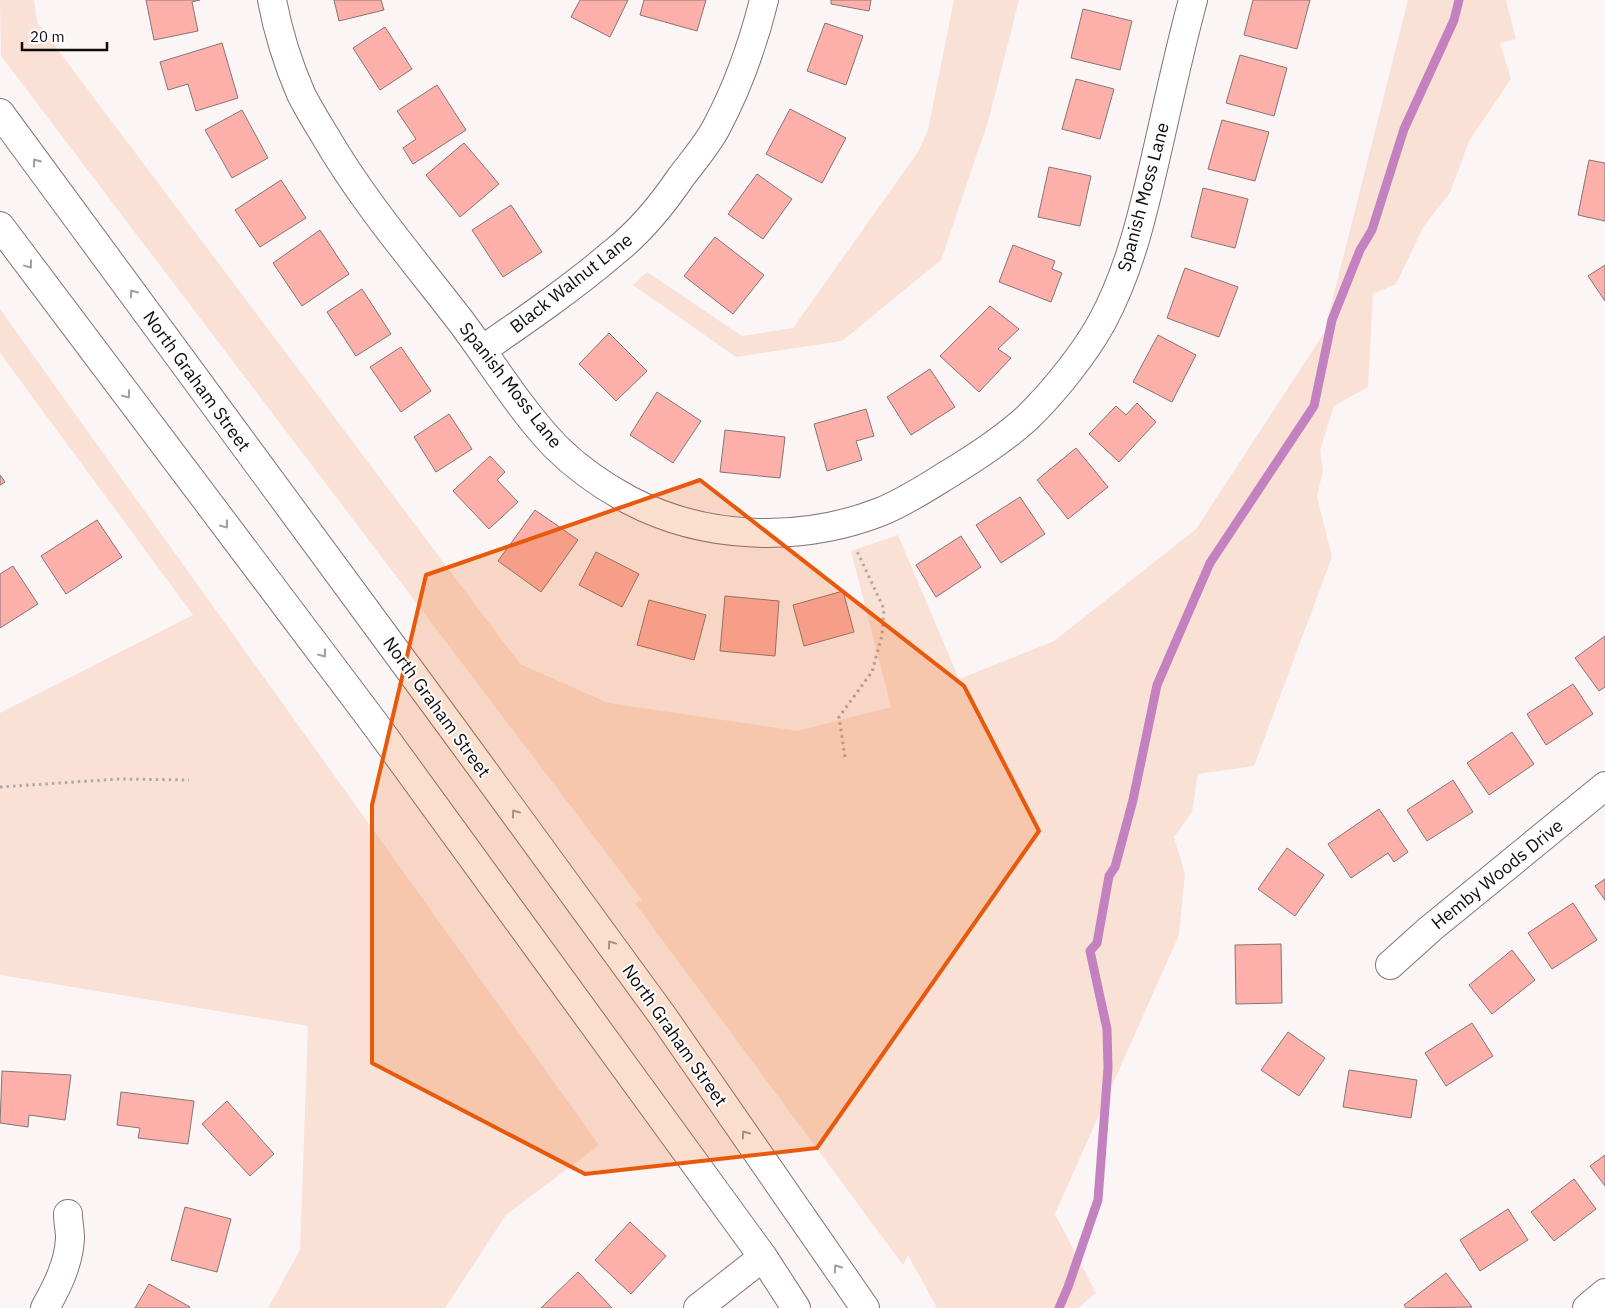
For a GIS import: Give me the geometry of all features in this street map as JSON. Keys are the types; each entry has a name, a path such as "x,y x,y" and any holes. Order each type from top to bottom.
{"main road":[{"name":"Spanish Moss Lane","path":"272,0 287,59 303,98 338,159 530,416 557,448 594,478 629,500 663,515 704,527 748,533 786,533 820,529 884,510 976,457 1027,418 1070,370 1101,323 1131,255 1143,212 1193,0"},
{"name":"Black Walnut Lane","path":"482,350 614,253 644,224 669,194 716,129 743,69 764,0"},
{"name":"North Graham Street","path":"0,113 656,1007 865,1308"},
{"path":"0,226 375,724 763,1258 796,1308"},
{"name":"Hemby Woods Drive","path":"1390,965 1430,929 1605,786"},
{"path":"45,1308 57,1286 66,1260 70,1237 68,1214"},
{"path":"698,1308 763,1258"},
{"path":"1587,1308 1605,1293"}],"path":[{"path":"844,523 884,609 882,636 872,672 839,717 845,757"},
{"path":"0,787 120,779 189,780"}],"highlighted area":[{"path":"700,480 964,686 1039,831 817,1148 585,1174 372,1063 372,805 426,575"}],"shaded area":[{"path":"0,0 34,0 37,22 520,664 608,703 798,731 891,707 851,551 898,535 959,679 1054,641 1196,529 1324,333 1408,0 1506,0 1516,39 1500,43 1511,79 1469,141 1450,193 1424,226 1396,284 1373,294 1368,387 1334,406 1320,450 1323,470 1317,497 1332,557 1254,766 1198,774 1192,812 1174,837 1185,874 1179,935 1055,1214 1096,1293 1078,1308 937,1308 908,1255 903,1265 635,903 642,900 1,56"},
{"path":"954,0 1019,0 988,122 941,260 842,341 736,357 633,285 647,272 742,336 793,328 918,152 928,130"},
{"path":"0,309 599,1145 506,1215 445,1308 268,1308 300,1250 308,1026 0,975 0,713 193,615 0,353"}],"building":[{"path":"146,0 200,0 192,2 198,31 154,40"},
{"path":"334,0 381,0 384,10 339,21"},
{"path":"580,0 628,0 610,37 571,17"},
{"path":"644,0 706,0 697,31 640,15"},
{"path":"831,0 871,0 869,11 831,4"},
{"path":"1253,0 1310,0 1297,49 1244,35"},
{"path":"1083,9 1132,21 1120,70 1071,58"},
{"path":"825,23 863,36 846,85 807,71"},
{"path":"385,27 412,69 380,90 353,48"},
{"path":"222,43 238,98 196,111 188,84 168,90 160,62"},
{"path":"1240,55 1287,68 1274,116 1226,103"},
{"path":"1076,79 1114,89 1100,139 1062,129"},
{"path":"437,85 466,130 413,164 403,148 416,139 397,111"},
{"path":"790,109 846,138 822,183 766,154"},
{"path":"242,110 268,158 232,178 205,130"},
{"path":"1222,120 1269,132 1255,181 1208,169"},
{"path":"464,143 499,184 460,217 426,175"},
{"path":"1589,160 1605,163 1605,221 1578,215"},
{"path":"1049,167 1091,176 1080,226 1038,217"},
{"path":"757,174 792,199 763,239 728,214"},
{"path":"281,180 306,218 260,247 235,210"},
{"path":"1203,188 1248,199 1235,248 1191,237"},
{"path":"511,205 542,252 503,277 472,230"},
{"path":"320,230 349,274 302,306 273,263"},
{"path":"715,237 764,275 733,314 684,276"},
{"path":"1013,245 1055,261 1052,269 1062,273 1051,302 999,282"},
{"path":"1605,265 1605,301 1588,276"},
{"path":"1185,268 1238,287 1219,337 1167,318"},
{"path":"362,289 391,334 356,356 327,312"},
{"path":"990,306 1019,329 998,349 1011,358 979,392 940,356"},
{"path":"609,333 647,371 616,401 579,364"},
{"path":"1158,335 1196,355 1172,402 1133,382"},
{"path":"401,347 431,391 401,412 370,367"},
{"path":"930,369 955,407 911,435 887,397"},
{"path":"657,392 701,421 673,463 630,435"},
{"path":"1137,403 1156,422 1119,462 1089,434 1116,406 1126,415"},
{"path":"866,409 874,436 856,441 862,460 827,471 814,424"},
{"path":"449,414 472,449 436,472 414,437"},
{"path":"725,430 785,437 780,478 720,472"},
{"path":"1076,448 1108,487 1068,519 1037,480"},
{"path":"490,456 505,472 497,480 518,502 489,529 453,491"},
{"path":"0,475 5,482 0,485"},
{"path":"1020,497 1045,534 1001,563 976,525"},
{"path":"535,510 578,540 541,592 498,561"},
{"path":"97,520 122,557 66,594 41,556"},
{"path":"961,536 981,567 936,597 916,565"},
{"path":"596,552 639,574 622,607 579,585"},
{"path":"13,566 38,604 0,628 0,574"},
{"path":"843,591 854,632 804,646 793,605"},
{"path":"725,596 779,601 775,656 720,651"},
{"path":"649,600 706,615 694,660 637,645"},
{"path":"1605,636 1605,687 1599,691 1575,658"},
{"path":"1573,684 1593,714 1546,745 1527,714"},
{"path":"1512,732 1534,764 1489,795 1467,763"},
{"path":"1453,780 1473,812 1427,841 1407,810"},
{"path":"1379,809 1408,852 1394,862 1388,853 1351,878 1328,844"},
{"path":"1287,848 1324,875 1295,916 1258,889"},
{"path":"1605,879 1605,900 1595,886"},
{"path":"1573,903 1597,940 1552,969 1528,933"},
{"path":"1281,944 1282,1003 1236,1004 1235,945"},
{"path":"1512,950 1535,980 1492,1014 1469,985"},
{"path":"1472,1023 1493,1056 1446,1086 1425,1053"},
{"path":"1288,1032 1325,1058 1299,1096 1261,1070"},
{"path":"1349,1070 1417,1080 1411,1118 1343,1107"},
{"path":"2,1071 71,1075 65,1120 29,1115 28,1127 0,1123"},
{"path":"121,1092 194,1101 188,1144 138,1138 140,1128 117,1125"},
{"path":"227,1101 274,1154 250,1176 202,1124"},
{"path":"1605,1155 1605,1186 1590,1166"},
{"path":"1574,1179 1596,1209 1554,1241 1531,1212"},
{"path":"185,1207 231,1219 217,1272 171,1260"},
{"path":"1508,1209 1528,1240 1480,1271 1460,1240"},
{"path":"630,1222 666,1256 631,1294 595,1260"},
{"path":"578,1272 612,1308 541,1308"},
{"path":"1446,1273 1472,1307 1406,1308 1404,1305"},
{"path":"149,1284 190,1307 135,1308"}],"waterway":[{"path":"1059,1308 1098,1200 1108,1068 1107,1029 1090,951 1097,943 1109,876 1115,867 1133,800 1157,685 1210,563 1314,406 1332,320 1360,250 1372,230 1404,129 1454,20 1459,0"}]}
